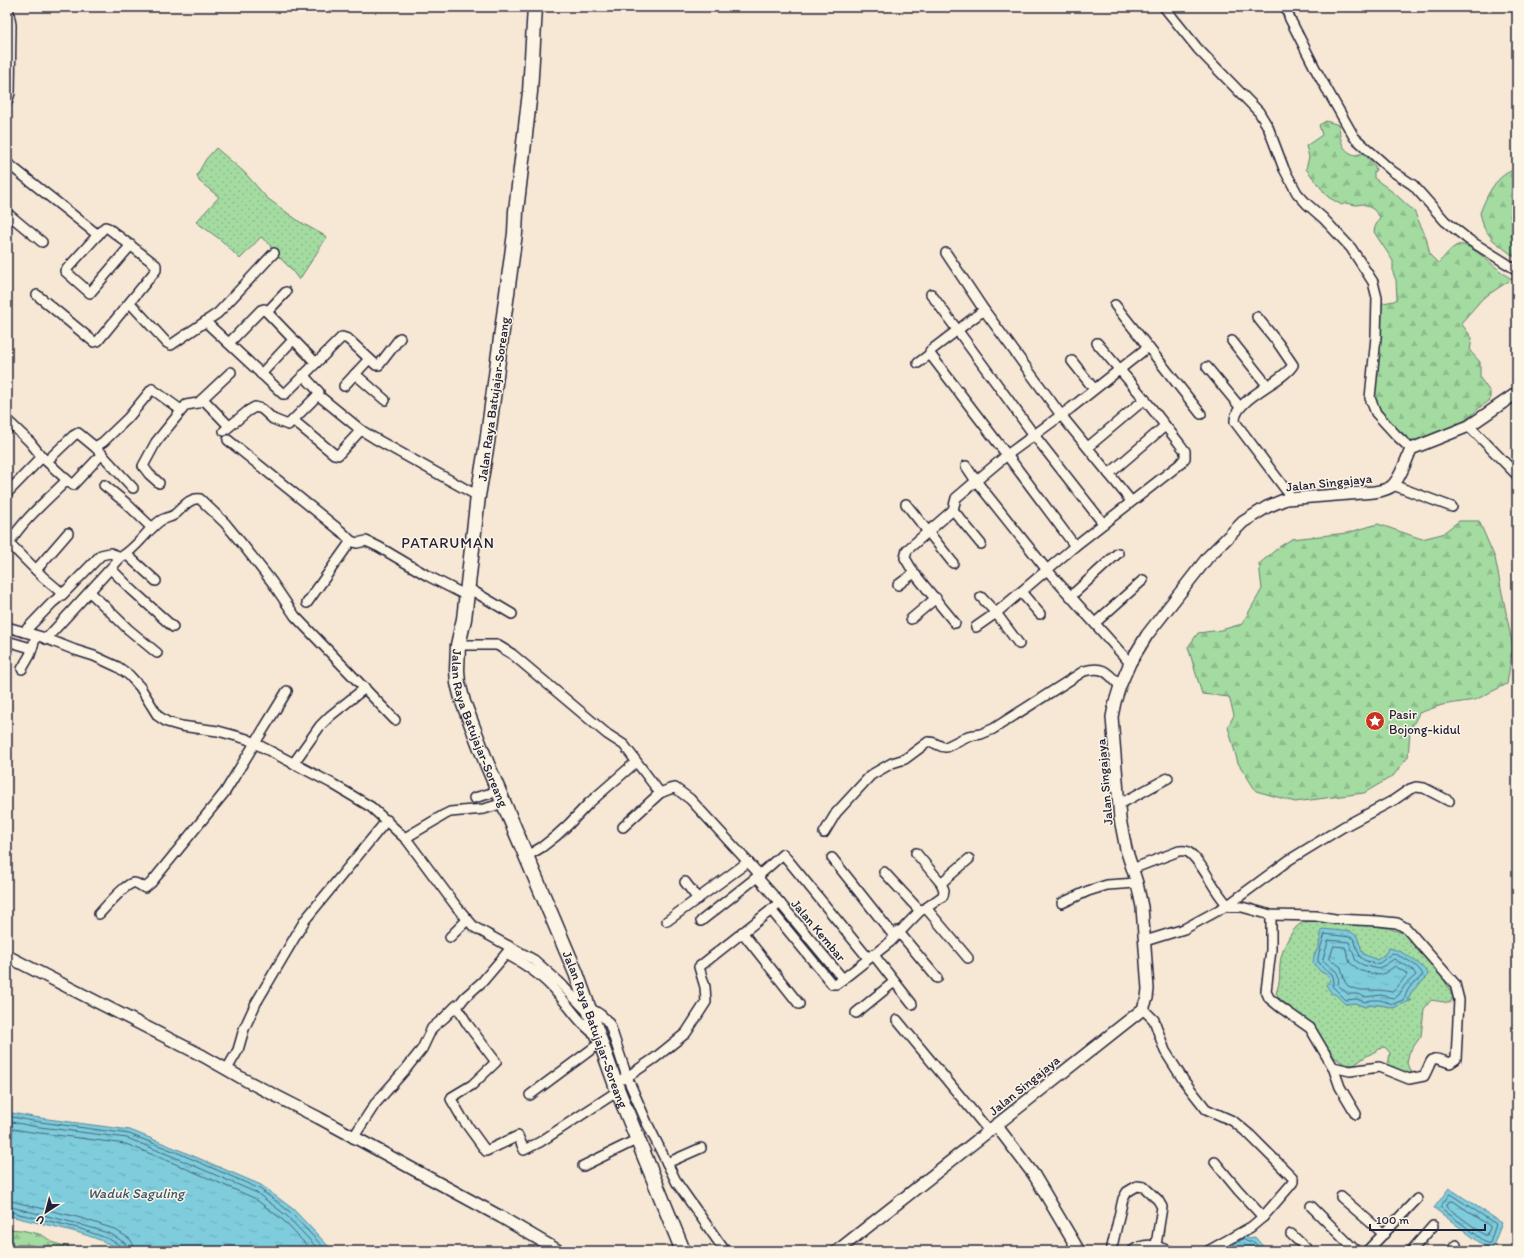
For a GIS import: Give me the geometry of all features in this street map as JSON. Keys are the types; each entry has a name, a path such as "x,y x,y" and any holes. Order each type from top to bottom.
{"highway":[{"name":"Jalan Raya Batujajar-Soreang","path":"535,7 530,92 516,211 515,233 487,443 478,496 464,619 458,645 457,674 463,702 501,797 566,948 599,1038 621,1082 638,1139 683,1251"}],"street":[{"path":"7,102 10,93 11,25 8,7"},
{"path":"1164,7 1198,49 1259,112 1268,127 1284,169 1297,193 1351,248 1373,282 1377,298 1376,337 1370,398 1376,413 1411,449"},
{"path":"1286,7 1290,19 1320,78 1354,138 1392,171 1413,185 1445,221 1469,240 1517,270"},
{"path":"7,170 11,166 98,235"},
{"path":"7,213 42,242"},
{"path":"37,295 94,342 98,341 130,303 156,268 156,265 131,245 105,226 64,271 90,292 131,245"},
{"path":"130,303 169,345 171,345 218,313 274,253"},
{"path":"946,253 984,310 1061,415 1131,501"},
{"path":"266,312 286,292"},
{"path":"931,294 1034,435 1103,523"},
{"path":"1114,305 1201,414"},
{"path":"229,343 261,310 264,309 316,363"},
{"path":"918,363 956,330 984,310"},
{"path":"1257,317 1293,365 1288,371 1266,385 1240,407 1236,414 1235,422 1292,498"},
{"path":"206,321 283,394 285,394 342,337 348,338 369,359 379,366 400,338"},
{"path":"261,374 294,340"},
{"path":"1232,341 1266,385"},
{"path":"976,627 996,613 1103,523 1180,464 1185,458 1185,451 1145,399 1097,343"},
{"path":"955,623 914,573 905,558 907,550 953,510 956,498 976,481 1007,455 1148,347"},
{"path":"930,354 1075,546"},
{"path":"344,386 369,359"},
{"path":"1072,362 1094,389"},
{"path":"1207,367 1240,407"},
{"path":"159,483 149,474 144,466 156,442 186,405 196,404 203,399 231,372"},
{"path":"355,374 385,400"},
{"path":"203,399 226,429 255,407 262,409 273,419 288,425 294,421 318,395 319,392 317,388 303,375"},
{"path":"95,447 103,442 128,418 152,389 181,410"},
{"path":"1452,507 1393,485 1405,464 1411,449 1470,426 1517,393"},
{"path":"318,395 361,430 478,496"},
{"path":"1088,447 1145,399"},
{"path":"7,420 73,486 102,454"},
{"path":"294,421 334,454 338,455 361,430"},
{"path":"1109,474 1165,426"},
{"path":"1470,426 1517,475"},
{"path":"7,493 45,459 78,433 95,447 133,488"},
{"path":"228,440 342,532 351,541 358,543 366,541 428,576 467,592 512,614"},
{"path":"966,466 976,481 1047,570 1130,663"},
{"path":"63,594 8,542 26,520 67,480"},
{"path":"104,485 126,503 152,528"},
{"name":"Jalan Singajaya","path":"837,1251 1143,1009 1147,998 1148,989 1142,907 1120,819 1112,717 1120,686 1130,663 1151,630 1221,542 1243,522 1267,507 1286,499 1374,492 1393,485"},
{"path":"46,639 111,569 137,546 160,520 174,515 196,498 200,499 225,523 272,582 295,616 396,720"},
{"path":"906,504 953,563"},
{"path":"953,510 981,544"},
{"path":"36,570 68,533"},
{"path":"307,603 351,541"},
{"path":"24,632 101,555 110,553 124,556 156,581"},
{"path":"1071,596 1118,553"},
{"path":"111,569 173,627"},
{"path":"898,585 914,573"},
{"path":"1095,623 1143,580"},
{"path":"90,592 157,653"},
{"path":"1021,592 1040,614"},
{"path":"981,597 996,613 1019,644"},
{"path":"911,619 936,598"},
{"path":"7,627 94,656 118,667 129,675 140,687 158,716 167,722 181,726 231,734 256,744 353,796 371,807 387,820 405,838 467,920 474,927 508,951 545,981 566,1003 580,1022 599,1038 530,1095"},
{"path":"22,669 30,655 36,636"},
{"path":"7,641 31,648"},
{"path":"458,645 497,645 512,654 607,734 624,745 660,793"},
{"path":"824,833 836,813 871,775 892,763 905,759 928,742 933,742 946,747 968,736 981,734 992,729 1084,671 1095,669 1105,671 1120,686"},
{"path":"293,764 320,726 365,688"},
{"path":"99,914 117,895 132,883 135,882 145,888 151,883 226,792 287,691"},
{"path":"527,856 556,836 589,803 636,762"},
{"path":"1118,805 1168,778"},
{"path":"1145,941 1184,929 1228,905 1288,860 1343,827 1394,800 1410,789 1416,787 1424,788 1449,801"},
{"path":"623,827 660,793 675,788 683,793 748,862 780,903"},
{"path":"474,798 501,797"},
{"path":"405,838 450,812 484,809 501,797"},
{"path":"227,1069 238,1050 244,1029 256,1003 305,920 387,820"},
{"path":"1132,869 1179,851 1188,852 1228,905 1271,915 1316,916 1397,923 1406,928 1455,984 1459,1000 1456,1058 1450,1063 1438,1058 1434,1059 1430,1062 1424,1076 1409,1079 1379,1068 1350,1071 1333,1067"},
{"path":"916,853 941,883 969,859"},
{"path":"701,921 758,876 783,854 912,1004"},
{"path":"832,858 896,933 937,978"},
{"path":"667,921 748,862"},
{"path":"884,872 923,909 968,958"},
{"path":"685,882 698,899"},
{"name":"Jalan Kembar","path":"621,1082 655,1058 686,1033 706,1002 705,987 699,967 780,903 843,979 890,942 896,933 923,909 943,896 944,890 941,883"},
{"path":"1062,903 1106,885 1137,883"},
{"path":"771,910 832,984 836,984 843,979"},
{"path":"1271,915 1271,950 1266,991 1269,998 1280,1008 1310,1028 1333,1067 1340,1087 1356,1114"},
{"path":"450,936 467,920"},
{"path":"742,932 799,1004"},
{"path":"353,1138 375,1104 422,1049 432,1028 483,981 508,951"},
{"path":"508,951 534,960 571,993 591,1015 601,1013 606,1018 610,1025 621,1082 647,1123 677,1183 725,1251"},
{"path":"7,956 227,1069 488,1210 559,1251"},
{"path":"856,1013 894,982"},
{"path":"457,1005 468,1025 496,1062 472,1085 451,1099 462,1118 486,1151 518,1136 524,1150 540,1142 621,1082"},
{"path":"1143,1009 1154,1020 1166,1051 1184,1080 1206,1109 1233,1121 1250,1135 1292,1178 1293,1182 1263,1217 1251,1227 1208,1251"},
{"path":"897,1020 1034,1175 1079,1251"},
{"path":"583,1166 638,1139"},
{"path":"668,1163 701,1148"},
{"path":"1215,1162 1263,1217"},
{"path":"1111,1251 1123,1199 1127,1192 1137,1186 1144,1187 1158,1200 1162,1207 1156,1245"},
{"path":"1341,1197 1384,1234"},
{"path":"1367,1251 1417,1199"},
{"path":"1311,1206 1356,1251"},
{"path":"1411,1251 1433,1226"},
{"path":"1291,1234 1309,1251"},
{"path":"1132,1251 1148,1244 1156,1245 1169,1251"}],"green space":[{"path":"1326,121 1339,125 1344,148 1356,155 1363,153 1375,166 1376,170 1374,172 1374,178 1414,211 1426,237 1430,255 1438,263 1453,248 1458,245 1464,245 1477,252 1506,276 1512,279 1483,298 1461,323 1472,338 1470,351 1480,362 1480,378 1490,392 1490,400 1463,422 1448,431 1413,441 1393,426 1383,413 1376,399 1374,391 1379,312 1383,303 1397,299 1396,280 1393,273 1393,261 1374,232 1380,217 1373,209 1363,204 1356,205 1345,203 1342,205 1328,197 1306,169 1309,157 1306,146 1322,135 1319,125"},
{"path":"216,148 244,172 267,198 300,222 327,237 299,280 291,269 272,250 270,245 261,237 240,259 221,240 196,222 219,197 199,181 197,175 206,159"},
{"path":"1517,169 1517,259 1493,240 1484,228 1480,213 1489,192 1498,180 1503,175"},
{"path":"1459,521 1479,521 1495,558 1513,647 1507,684 1475,700 1442,705 1419,713 1410,731 1408,757 1393,776 1364,793 1295,802 1256,791 1238,763 1228,727 1234,715 1229,697 1202,694 1188,647 1198,633 1221,630 1242,624 1262,589 1259,564 1279,547 1292,539 1347,533 1378,524 1422,539 1442,534"},
{"path":"1316,921 1341,921 1388,928 1409,935 1445,981 1453,997 1450,1003 1431,1000 1424,1009 1421,1036 1409,1053 1407,1064 1411,1070 1411,1074 1408,1076 1388,1066 1390,1053 1383,1047 1354,1065 1344,1064 1335,1058 1314,1027 1279,998 1276,993 1279,982 1280,960 1289,937 1300,924","holes":["1357,937 1361,950 1368,956 1377,960 1385,954 1389,948 1395,950 1410,960 1427,977 1412,991 1407,1000 1393,1008 1379,1005 1365,1007 1355,1003 1345,1004 1335,994 1329,976 1320,971 1314,956 1319,946"]},
{"path":"7,1229 21,1230 42,1235 54,1243 72,1248 105,1251 43,1251 32,1245 7,1244"}],"water":[{"path":"1322,929 1351,932 1357,936 1363,954 1377,960 1385,954 1389,948 1400,952 1420,965 1428,973 1427,977 1412,991 1407,1000 1412,1000 1393,1008 1379,1005 1365,1007 1355,1003 1345,1004 1335,994 1332,994 1326,985 1330,980 1329,976 1320,971 1313,963 1314,956 1319,946"},
{"name":"Waduk Saguling","path":"7,1112 130,1130 177,1149 261,1185 293,1209 333,1251 122,1251 95,1238 80,1233 7,1215"},
{"path":"1449,1188 1502,1223 1491,1251 1434,1208"},
{"path":"1244,1234 1249,1238 1255,1237 1267,1251 1230,1251 1230,1242"}],"place":[{"name":"Pasir Bojong-kidul","path":"1375,721"}],"district":[{"name":"PATARUMAN","path":"448,543"}]}
